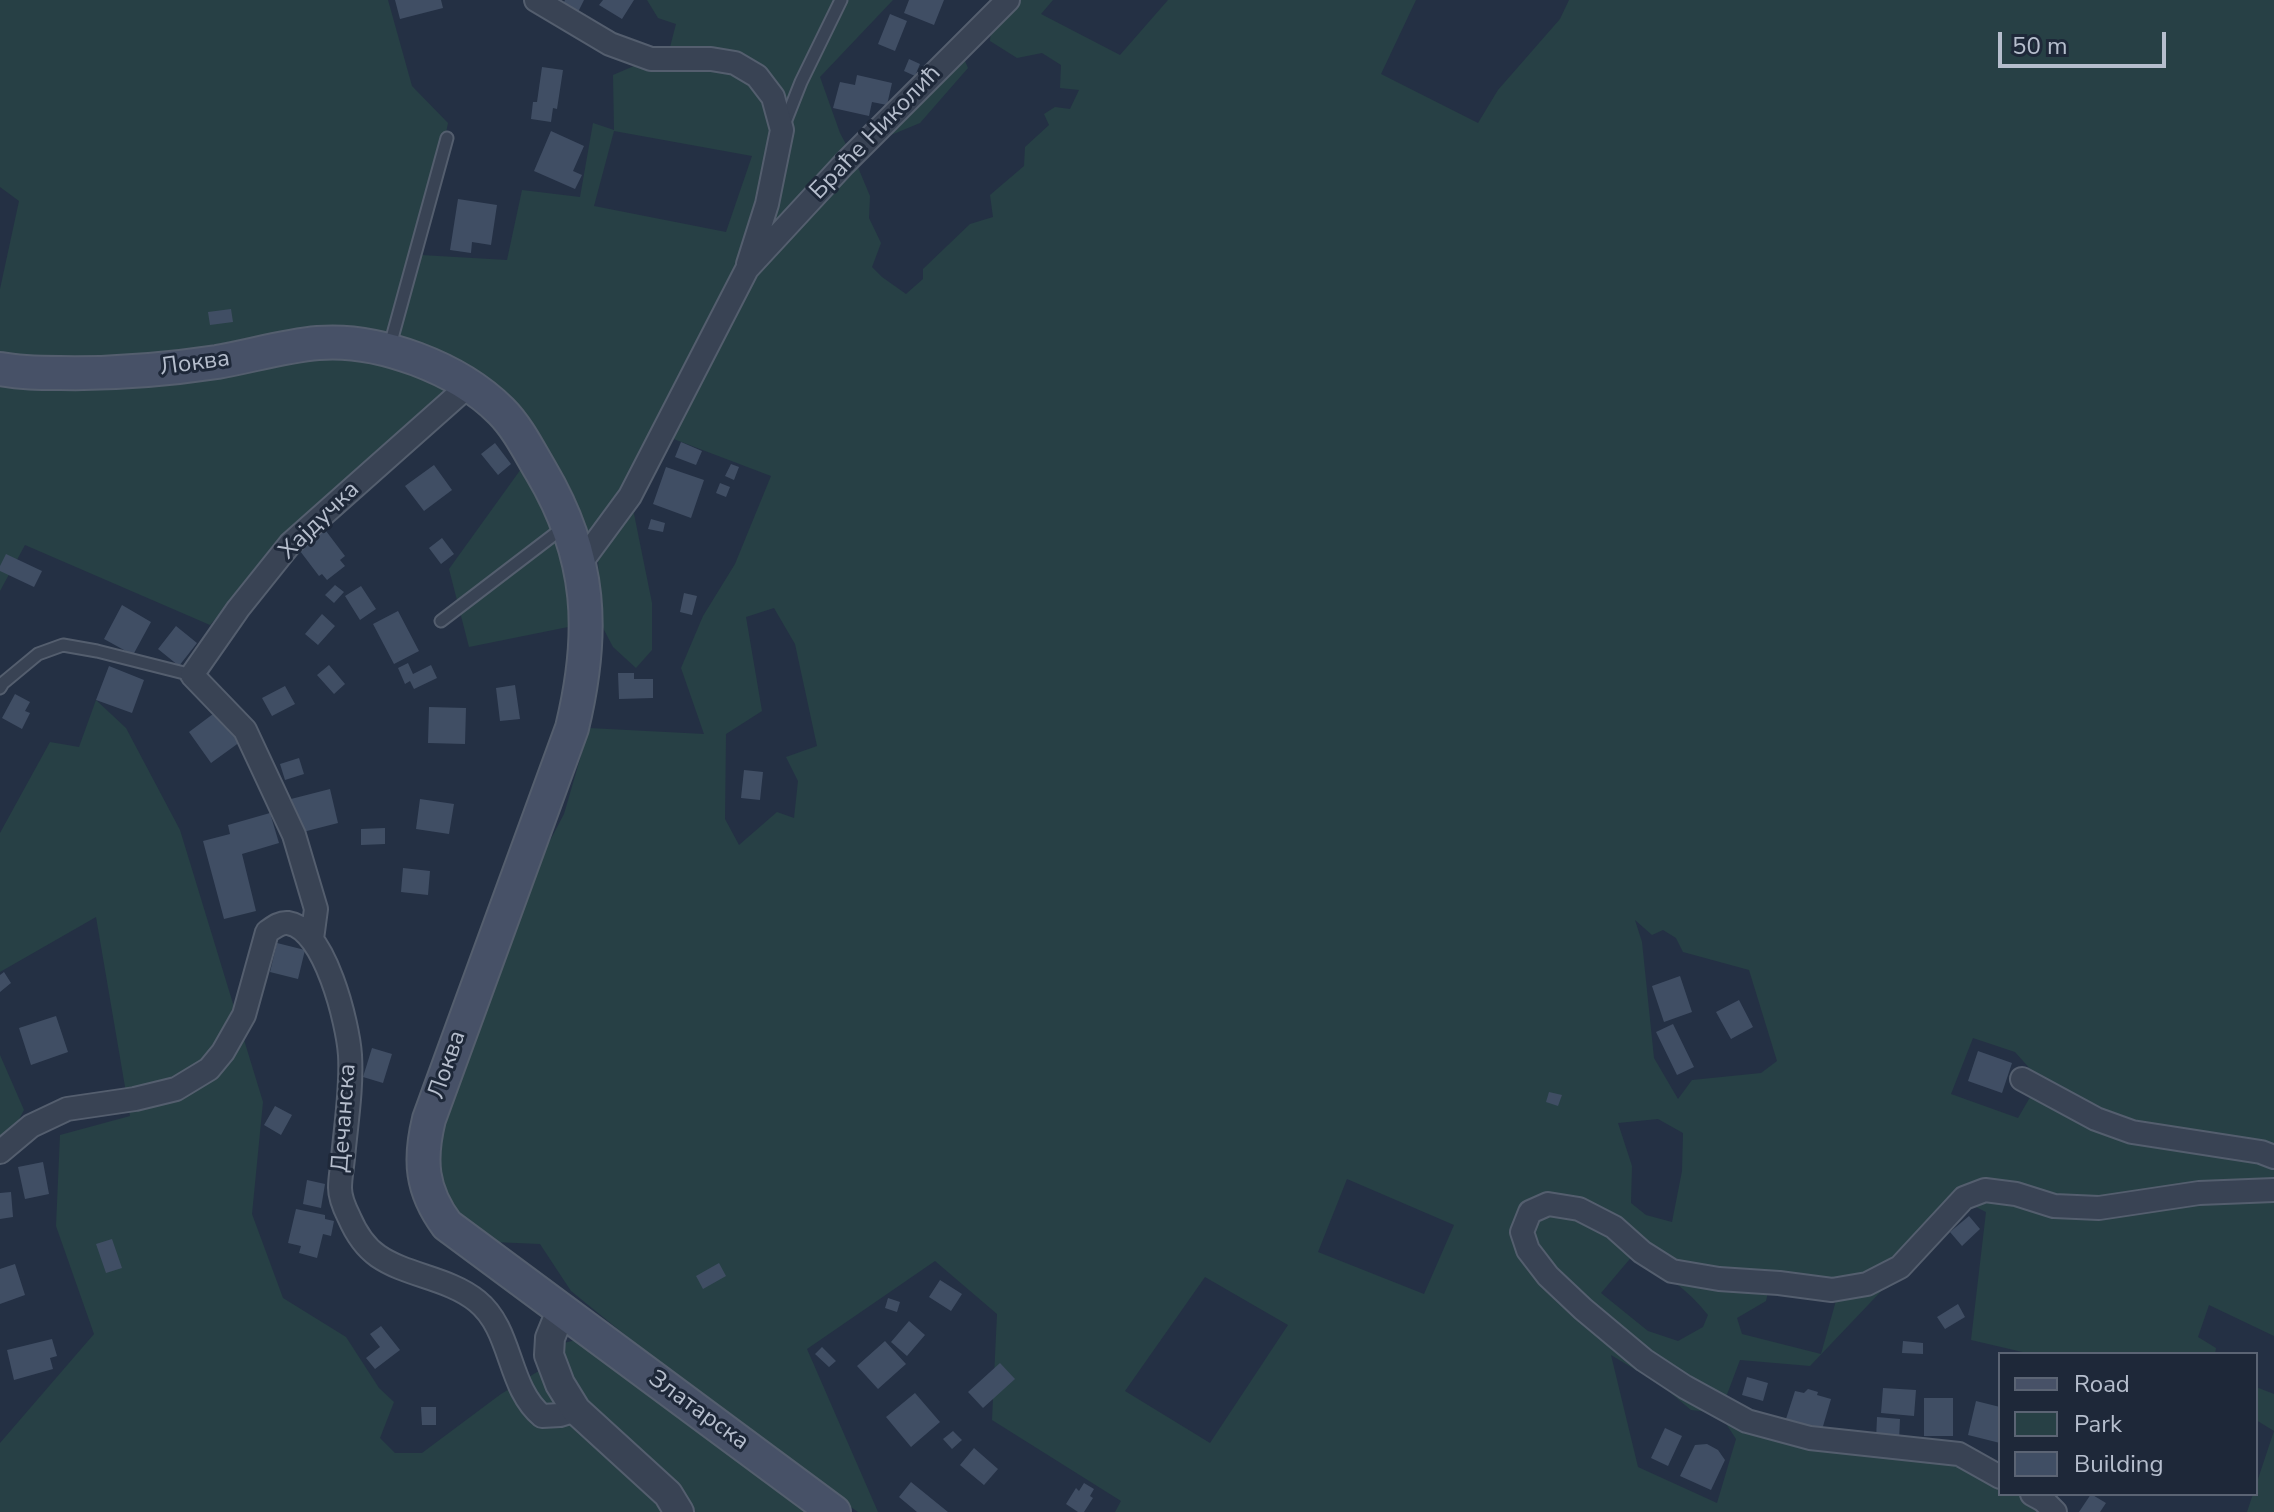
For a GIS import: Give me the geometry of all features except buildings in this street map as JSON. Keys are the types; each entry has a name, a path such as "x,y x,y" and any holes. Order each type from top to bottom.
{"main road":[{"name":"Локва","path":"0,369 132,373 218,362 319,343 389,350 428,363 468,386 500,410 516,429 556,496 568,524 585,592 586,642 581,686 572,728 454,1046 429,1119 422,1155 427,1186 438,1213 447,1225 561,1311"},
{"name":"Златарска","path":"561,1311 834,1512"}],"street":[{"name":"Браће Николић","path":"536,0 610,44 651,59 711,59 735,63 757,76 773,97 782,130 767,204 747,269 630,496 580,564"},
{"name":"Браће Николић","path":"747,269 844,164 1008,0"},
{"name":"Хајдучка","path":"192,675 238,609 290,544 468,386"},
{"path":"192,675 245,730 288,821 316,909 312,939"},
{"path":"0,1152 31,1126 67,1109 135,1099 176,1089 209,1069 223,1052 244,1015 267,932 286,922 300,927 312,939"},
{"name":"Дечанска","path":"312,939 326,965 339,1001 350,1054 340,1189 348,1216 375,1254 467,1294 485,1308 493,1319 532,1408 542,1416 576,1410"},
{"path":"2022,1079 2096,1119 2132,1132 2261,1152 2274,1157"},
{"path":"1998,1476 1959,1454 1810,1438 1747,1421 1698,1394 1644,1360 1548,1276 1528,1250 1522,1232 1530,1212 1548,1204 1579,1209 1614,1227 1642,1252 1672,1271 1719,1279 1832,1290 1867,1284 1900,1267 1964,1198 1985,1190 2016,1194 2054,1206 2099,1208 2199,1193 2274,1190"},
{"path":"561,1311 550,1338 549,1355 560,1384 576,1410 668,1494 679,1512"},
{"path":"2036,1496 2055,1512"}],"lane":[{"path":"782,130 801,82 841,0"},
{"path":"389,350 447,138"},
{"path":"441,621 568,524"},
{"path":"0,688 38,654 63,645 192,675"}],"green space":[{"path":"0,0 388,0 412,86 448,123 421,255 507,260 522,190 580,197 593,123 614,130 613,75 669,51 676,24 658,18 647,0 893,0 820,77 849,150 957,42 968,68 920,123 891,135 857,165 870,196 869,218 881,243 872,267 906,294 923,279 923,269 970,224 993,217 990,195 1024,166 1025,147 1049,125 1044,114 1055,107 1070,109 1079,90 1060,88 1061,65 1042,53 1017,58 990,41 993,6 998,0 1053,0 1041,14 1120,55 1168,0 1416,0 1381,74 1478,123 1498,90 1560,19 1569,0 2274,0 2274,1336 2209,1305 2198,1337 2216,1348 2215,1352 2022,1352 1971,1340 1986,1212 1966,1202 1810,1366 1740,1360 1720,1413 1896,1458 1958,1466 1998,1478 1998,1496 2048,1496 2056,1512 1115,1512 1121,1501 992,1420 997,1314 935,1261 807,1349 878,1512 858,1512 763,1447 571,1291 540,1244 493,1242 466,1222 444,1201 432,1149 523,892 564,814 589,728 704,734 681,668 703,616 735,564 771,476 671,438 633,509 652,603 652,650 636,668 613,647 601,624 598,560 525,425 397,340 418,263 386,335 325,330 259,336 177,352 119,358 55,360 0,355 0,289 19,201 0,187","holes":["614,131 752,156 726,232 594,206","774,608 795,644 817,746 786,757 798,781 794,818 777,812 739,845 725,819 726,734 762,711 746,617","1635,920 1652,935 1663,930 1676,938 1683,952 1749,970 1777,1061 1761,1073 1692,1080 1678,1099 1654,1058 1642,942","1973,1038 2015,1052 2040,1080 2018,1118 1951,1094","1658,1119 1683,1133 1682,1171 1672,1222 1646,1215 1631,1203 1632,1166 1618,1123","1347,1179 1454,1225 1424,1294 1318,1252","1634,1254 1683,1289 1708,1315 1703,1327 1678,1341 1648,1331 1601,1293","1205,1277 1288,1325 1210,1443 1125,1391","1769,1288 1837,1297 1821,1354 1742,1334 1737,1318 1766,1301","1611,1355 1661,1385 1691,1410 1719,1413 1736,1439 1717,1503 1638,1467"]},
{"path":"317,355 365,357 450,389 288,537 210,625 25,545 0,591 0,380"},
{"path":"521,469 541,495 561,543 573,626 469,647 449,569"},
{"path":"96,700 126,728 180,830 263,1102 252,1214 283,1298 346,1337 379,1388 394,1402 380,1438 395,1453 422,1453 501,1394 560,1358 564,1343 584,1338 808,1512 0,1512 0,1443 94,1334 56,1226 60,1135 130,1116 96,917 0,972 0,833 50,742 79,747"},
{"path":"0,1055 24,1110 0,1155"},
{"path":"2258,1388 2274,1394 2274,1431 2258,1421"},
{"path":"2274,1431 2274,1512 2247,1512 2252,1496 2258,1496 2258,1479"}]}
